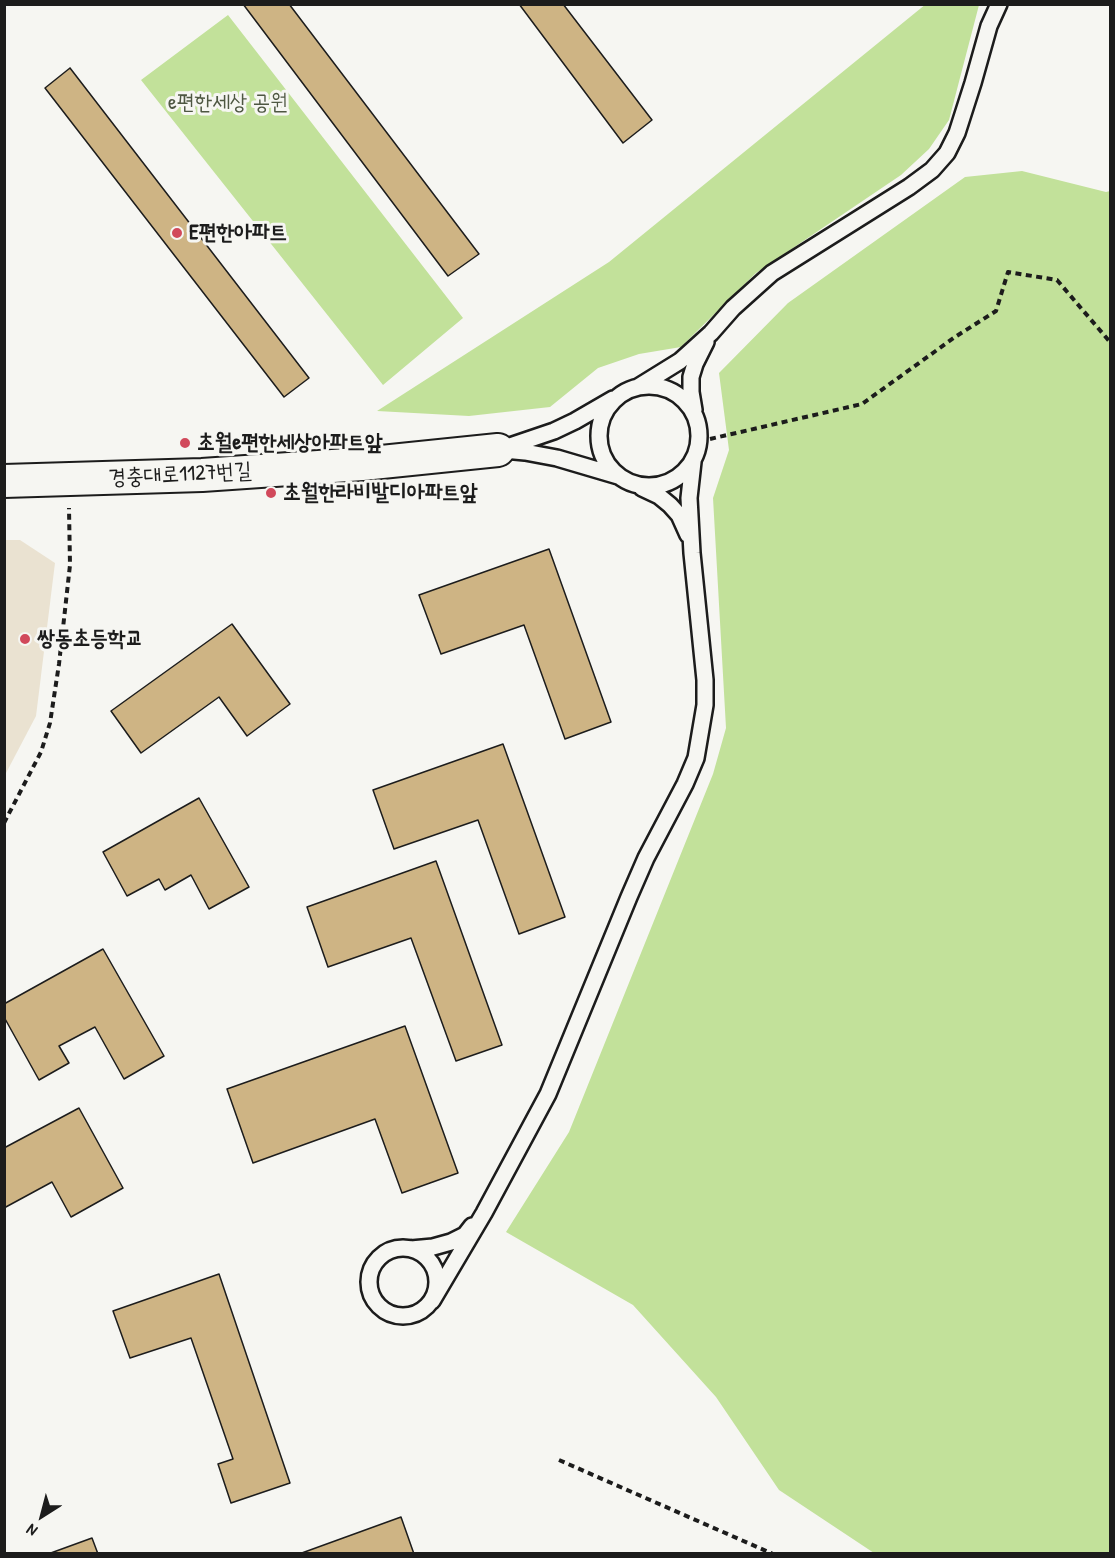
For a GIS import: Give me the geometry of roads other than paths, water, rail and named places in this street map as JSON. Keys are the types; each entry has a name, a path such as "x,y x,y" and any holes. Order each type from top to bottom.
{"street":[{"name":"경충대로1127번길","path":"4,481 202,475 362,464 498,450"}],"lane":[{"path":"498,450 574,422 680,361 711,333 732,308 772,273 909,187 932,170 947,153 957,133 989,26 999,4"},
{"path":"484,1213 465,1235 451,1242 411,1249 399,1248 379,1258 372,1268 369,1280 376,1302 394,1314 404,1316 424,1309 432,1301 484,1213 548,1094 638,878 696,758 705,705 705,680 692,553 689,498 693,462 699,446 699,429 694,413 691,376 711,333"},
{"path":"638,387 654,386 670,390 684,400 694,413"},
{"path":"619,477 608,465 601,450 599,434 602,418 610,404 623,393"},
{"path":"498,450 557,458 619,477 659,496 679,515 692,553"},
{"path":"633,484 650,487 667,484 682,475 693,462"},
{"path":"411,1249 422,1253 435,1270 436,1292 432,1301"}],"place":[{"name":"E편한아파트","path":"177,233"},
{"name":"초월e편한세상아파트앞","path":"185,443"},
{"name":"초월한라비발디아파트앞","path":"271,493"},
{"name":"쌍동초등학교","path":"25,639"}],"park label":[{"name":"e편한세상 공원","path":"228,103"}]}
